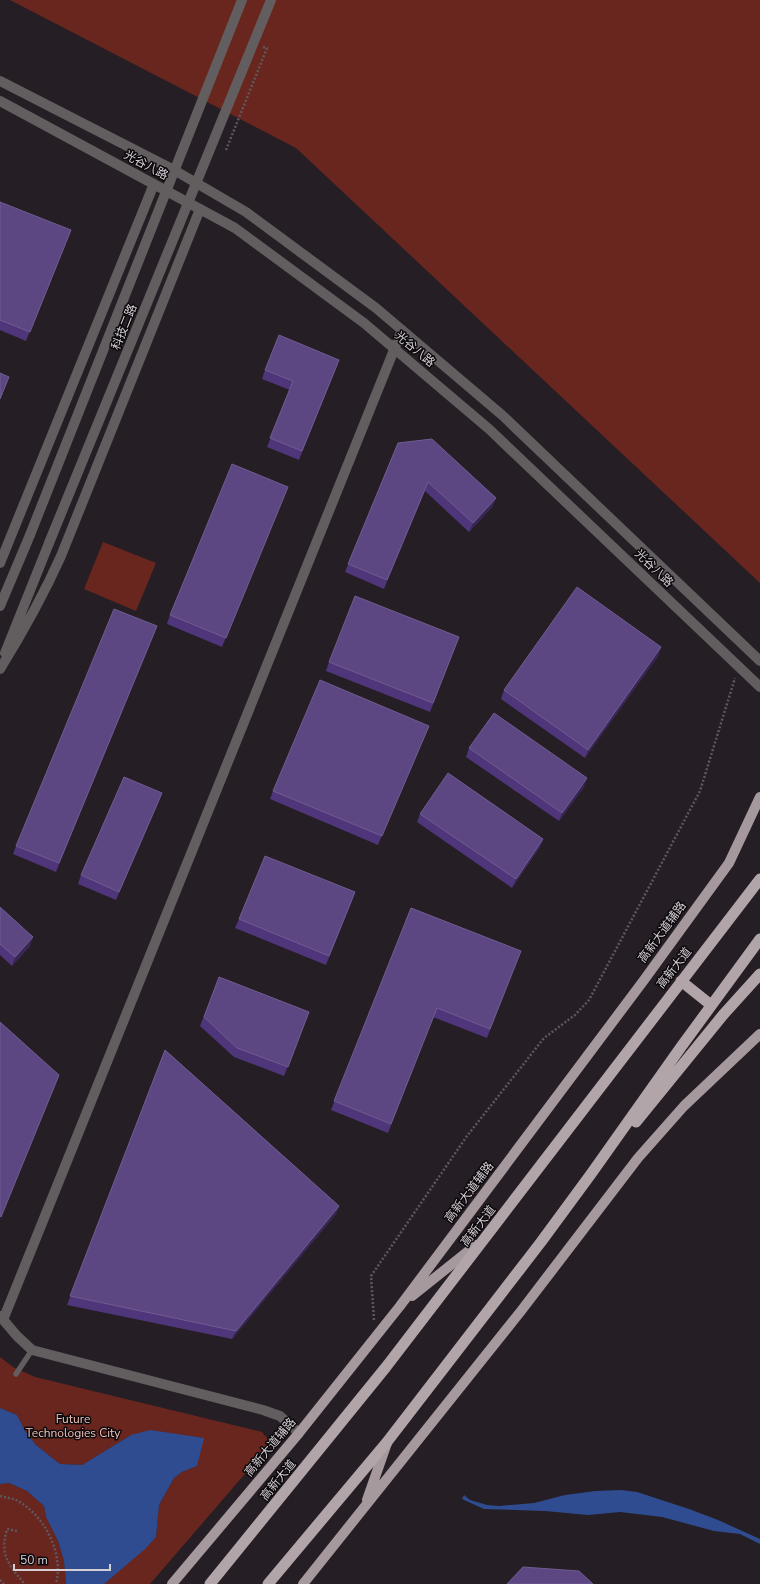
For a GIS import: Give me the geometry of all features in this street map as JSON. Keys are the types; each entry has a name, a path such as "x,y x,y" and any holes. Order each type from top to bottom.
{"highway":[{"name":"高新大道","path":"210,1584 386,1367 760,879"},
{"path":"541,1242 760,939"},
{"path":"268,1584 387,1442 541,1242 723,1015 758,976"},
{"path":"681,981 711,1005"}],"main road":[{"name":"高新大道辅路","path":"172,1584 299,1433 376,1337 640,986 729,863 760,797"},
{"path":"303,1584 521,1311 638,1158 684,1106 760,1034"},
{"path":"400,1306 483,1240"},
{"path":"365,1508 387,1442"}],"street":[{"name":"科技二路","path":"0,606 30,535 242,0"},
{"name":"科技二路","path":"0,664 271,0"},
{"name":"光谷八路","path":"0,81 174,170 246,212 376,308 502,415 760,661"},
{"name":"光谷八路","path":"0,102 235,228 364,323 489,429 760,687"},
{"path":"0,563 154,184"},
{"path":"0,669 26,628 61,556 200,209"},
{"path":"299,1433 280,1416 263,1410 32,1350 17,1336 2,1318 402,330"}],"lane":[{"path":"16,1374 32,1350"}],"path":[{"path":"226,150 267,48 254,43"},
{"path":"376,1337 371,1276 467,1136 544,1038 575,1015 589,1000 700,791 738,666"},
{"path":"0,1496 16,1500 27,1506 38,1516 49,1532 57,1560 56,1584"},
{"path":"18,1531 6,1529 4,1551 7,1560 23,1584"},
{"path":"0,1580 4,1584"}],"green space":[{"path":"10,0 760,0 760,583 296,148"},
{"path":"103,542 156,563 136,611 84,589"},
{"name":"Future Technologies City","path":"0,1357 13,1367 35,1377 262,1432 268,1439 269,1446 150,1584 104,1584 156,1537 159,1505 174,1478 182,1472 197,1466 203,1438 190,1436 131,1435 82,1465 60,1464 36,1445 25,1431 17,1415 0,1408"},
{"path":"9,1483 27,1491 44,1506 46,1517 58,1541 64,1561 66,1584 0,1584 0,1484"}],"water":[{"path":"0,1408 17,1415 25,1431 36,1445 60,1464 82,1465 131,1435 150,1430 204,1438 197,1466 182,1472 174,1478 159,1505 156,1537 145,1549 104,1584 66,1584 64,1561 58,1541 46,1517 44,1506 27,1491 9,1483 0,1484"},
{"path":"621,1490 637,1492 718,1520 760,1539 760,1544 740,1534 714,1531 662,1517 620,1512 588,1515 545,1511 484,1509 462,1499 464,1495 470,1500 487,1505 499,1506 534,1503 565,1495 596,1491"}],"building":[{"path":"0,202 71,230 30,332 0,320"},
{"path":"279,335 339,360 302,451 270,438 293,381 265,370"},
{"path":"0,373 9,377 0,399"},
{"path":"432,439 496,498 473,523 428,482 387,580 348,564 398,443"},
{"path":"232,464 288,487 226,638 170,615"},
{"path":"577,587 661,647 588,750 504,690"},
{"path":"355,596 459,637 433,703 329,662"},
{"path":"114,609 157,626 59,863 16,846"},
{"path":"320,680 429,726 382,836 273,791"},
{"path":"494,713 587,778 562,813 469,748"},
{"path":"448,773 543,839 516,879 420,814"},
{"path":"124,777 162,793 119,892 81,875"},
{"path":"265,856 355,892 329,956 239,919"},
{"path":"0,907 33,937 15,957 0,944"},
{"path":"411,908 521,951 490,1029 437,1008 391,1124 334,1101"},
{"path":"219,977 309,1012 288,1067 237,1048 204,1017"},
{"path":"0,1022 59,1075 1,1217 0,1216"},
{"path":"165,1050 339,1206 236,1331 70,1296"},
{"path":"523,1567 579,1571 593,1584 507,1584"}]}
